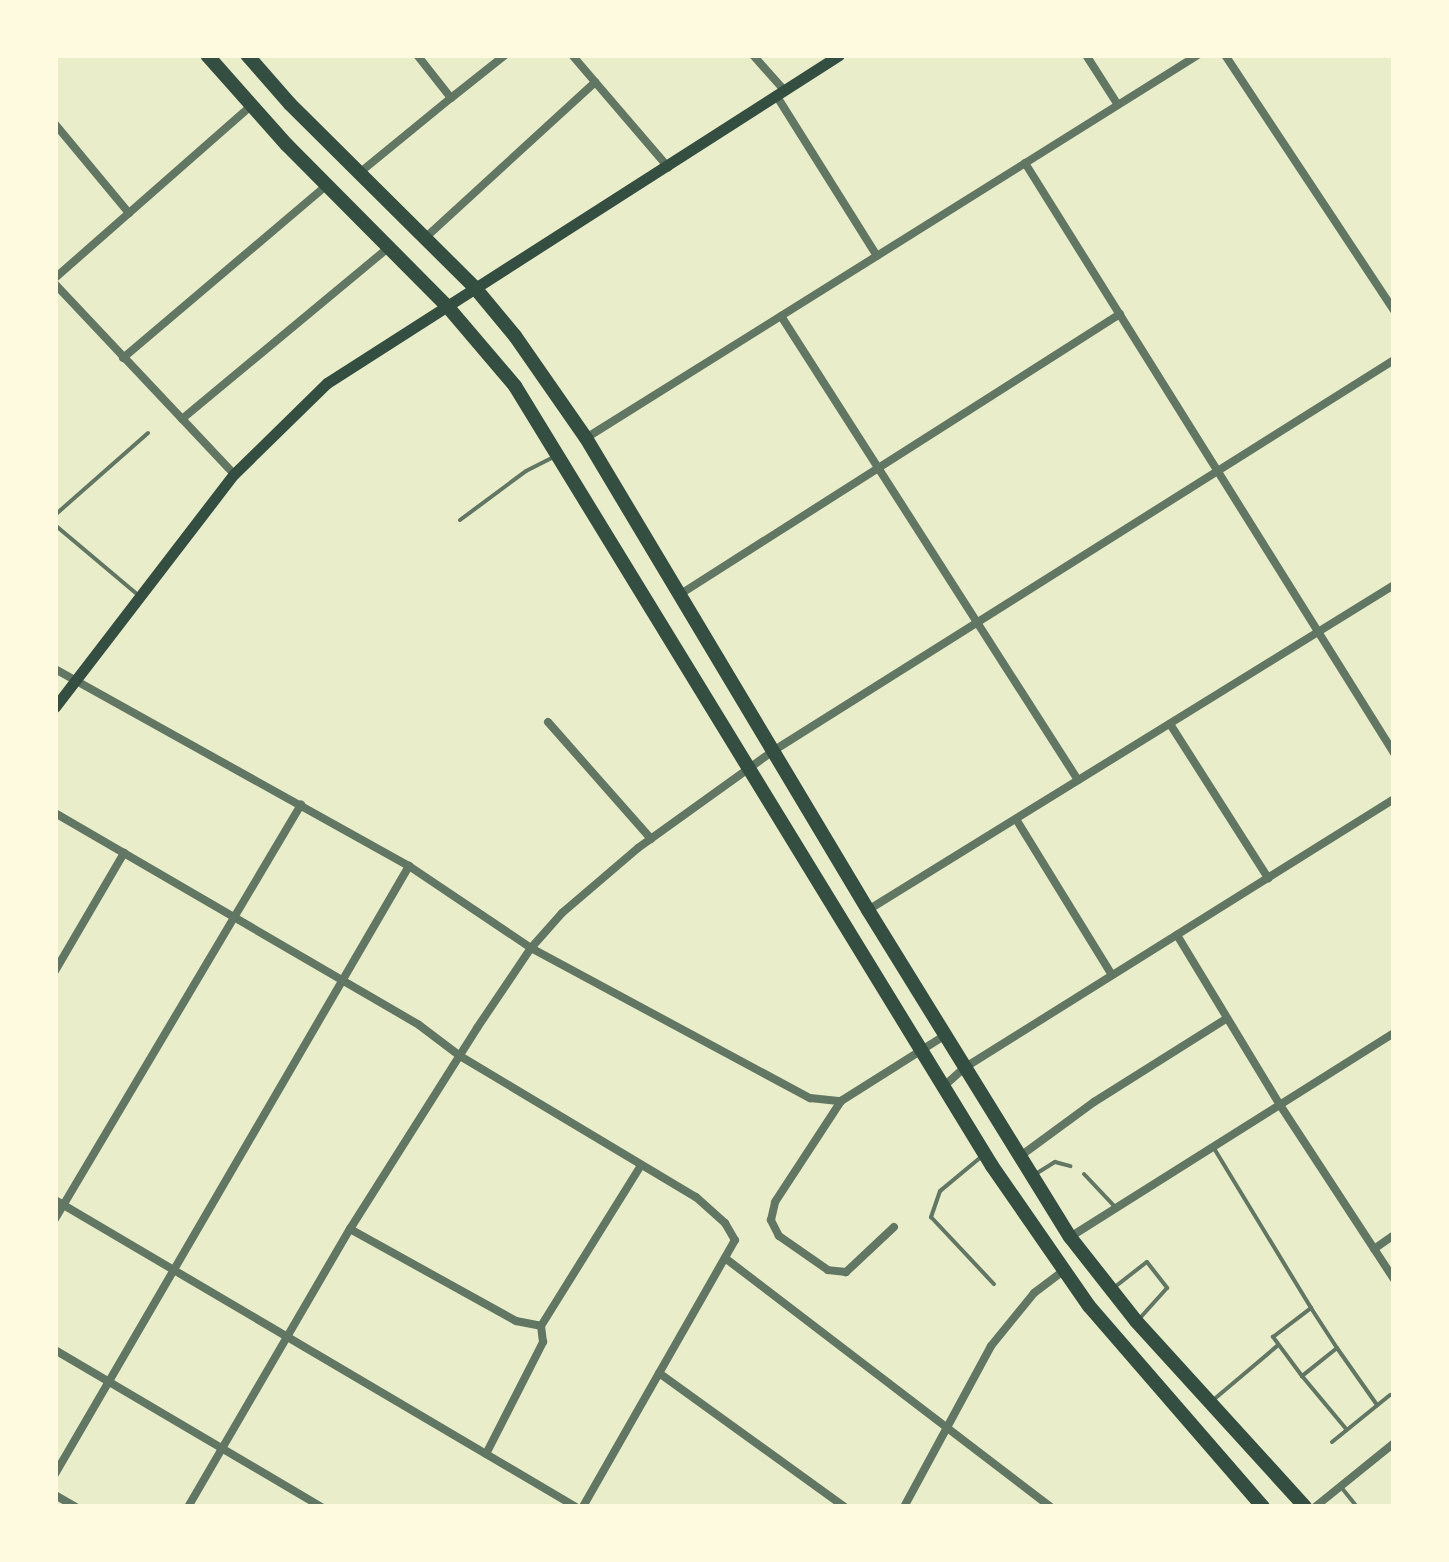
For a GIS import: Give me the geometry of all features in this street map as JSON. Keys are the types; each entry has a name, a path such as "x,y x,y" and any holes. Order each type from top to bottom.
{"highway":[{"path":"207,55 326,186 447,306 515,386 985,1154 1090,1306 1263,1507"},
{"path":"247,55 358,174 476,289 515,336 586,438 944,1036 1070,1237 1136,1321 1304,1507"}],"main road":[{"path":"55,707 234,474 327,384 839,55"}],"street":[{"path":"417,55 451,98"},
{"path":"358,174 505,55"},
{"path":"572,55 668,167"},
{"path":"753,55 780,93 876,256"},
{"path":"1086,55 1118,105"},
{"path":"586,438 1198,55"},
{"path":"1225,55 1394,310"},
{"path":"424,238 595,82"},
{"path":"234,474 55,281 251,106"},
{"path":"55,124 129,213"},
{"path":"1025,163 1394,754"},
{"path":"123,358 326,186"},
{"path":"182,420 388,248"},
{"path":"679,594 1120,314"},
{"path":"781,316 1078,780"},
{"path":"188,1507 350,1230 531,948 562,914 651,839 773,751 1394,360"},
{"path":"868,910 1394,586"},
{"path":"55,669 409,866 531,948 810,1098 842,1101"},
{"path":"548,722 651,839"},
{"path":"1170,724 1268,878"},
{"path":"943,1087 964,1068 1394,799"},
{"path":"55,1219 59,1202 302,804"},
{"path":"55,813 342,980 696,1198 725,1223 735,1240 579,1507 59,1202"},
{"path":"1016,819 1112,975"},
{"path":"55,971 124,852"},
{"path":"55,1474 409,866"},
{"path":"1177,935 1280,1105 1394,1279"},
{"path":"1020,1156 1094,1102 1226,1019"},
{"path":"1070,1237 1394,1033"},
{"path":"894,1227 846,1272 828,1270 779,1236 771,1220 775,1202 842,1101 944,1036"},
{"path":"486,1454 544,1342 541,1326 640,1167"},
{"path":"350,1230 516,1321 541,1326"},
{"path":"1374,1248 1394,1236"},
{"path":"725,1258 1051,1507"},
{"path":"904,1507 991,1346 1034,1293 1064,1270"},
{"path":"55,1350 322,1507"},
{"path":"659,1373 845,1507"},
{"path":"1315,1507 1394,1443"},
{"path":"55,1494 76,1507"}],"lane":[{"path":"55,515 148,432"},
{"path":"460,520 526,471 558,454"},
{"path":"55,525 138,595"},
{"path":"1213,1147 1311,1308 1378,1405"},
{"path":"985,1154 940,1191 931,1218 994,1284"},
{"path":"1032,1176 1054,1162 1070,1166"},
{"path":"1084,1174 1116,1208"},
{"path":"1111,1291 1147,1262 1168,1288 1136,1321"},
{"path":"1311,1308 1275,1332 1278,1345 1347,1430"},
{"path":"1208,1404 1278,1345"},
{"path":"1302,1376 1337,1348"},
{"path":"1332,1442 1390,1395"},
{"path":"1341,1486 1357,1507"}]}
